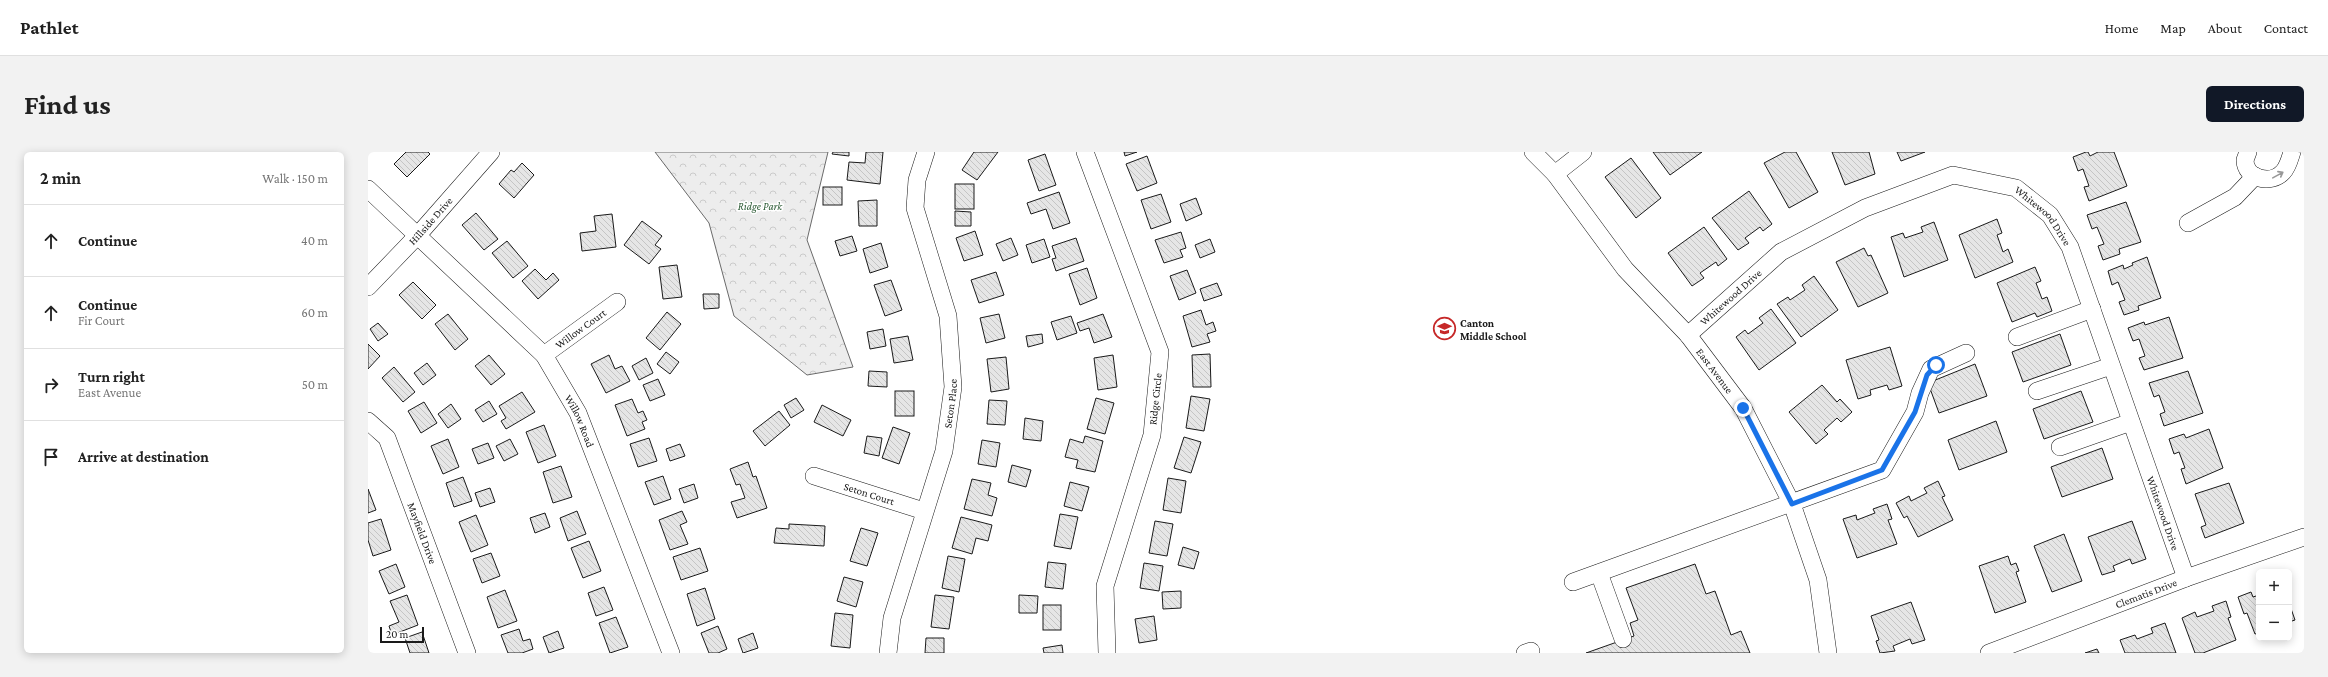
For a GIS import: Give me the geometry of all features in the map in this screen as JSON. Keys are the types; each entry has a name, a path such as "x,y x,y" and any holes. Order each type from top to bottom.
{"street":[{"name":"Hillside Drive","path":"368,287 418,235 491,152"},
{"name":"Seton Place","path":"888,653 892,618 924,510 944,451 953,387 948,316 915,208 917,180 926,152"},
{"name":"Ridge Circle","path":"1085,152 1160,352 1152,435 1105,586 1107,653"},
{"name":"East Avenue","path":"1533,152 1555,174 1625,269 1688,335 1743,408 1792,504 1818,580 1828,653"},
{"path":"1555,174 1583,152"},
{"path":"2248,152 2245,163 2248,170 2256,176 2266,179 2277,177 2284,171 2292,152"},
{"name":"Whitewood Drive","path":"1688,335 1781,252 1865,208 1953,175 2016,188 2050,215 2070,247 2130,422 2186,578"},
{"path":"2188,223 2235,197 2256,176"},
{"name":"Willow Road","path":"368,189 544,355 578,412 671,653"},
{"name":"Willow Court","path":"544,355 617,302"},
{"path":"2017,337 2092,309"},
{"path":"1573,582 1792,504 1882,470 1915,412 1920,393 1931,369 1966,353"},
{"path":"2037,391 2111,366"},
{"name":"Mayfield Drive","path":"368,421 387,438 467,653"},
{"path":"2060,447 2130,422"},
{"name":"Seton Court","path":"814,476 924,510"},
{"name":"Clematis Drive","path":"1989,653 2186,578 2304,537"},
{"path":"1599,573 1623,638"}],"green space":[{"name":"Ridge Park","path":"655,152 828,152 807,240 853,367 807,375 734,316 709,223"}],"building":[{"path":"406,152 428,152 430,154 407,177 394,164"},
{"path":"833,152 849,152 849,156 832,154"},
{"path":"866,152 883,152 880,184 847,180 849,162 865,163"},
{"path":"974,152 998,152 977,180 962,170"},
{"path":"1124,152 1137,152 1125,156"},
{"path":"1653,152 1702,152 1670,175"},
{"path":"1785,152 1796,152 1818,192 1789,208 1764,163"},
{"path":"1832,152 1869,152 1875,174 1845,185"},
{"path":"1897,152 1925,152 1901,161"},
{"path":"2088,152 2090,156 2098,152 2114,152 2127,186 2089,201 2084,187 2089,186 2083,169 2078,171 2073,157"},
{"path":"1045,154 1056,185 1039,191 1028,160"},
{"path":"1147,156 1157,183 1137,191 1126,164"},
{"path":"1631,158 1661,198 1636,218 1605,177"},
{"path":"522,163 534,175 514,198 499,184 511,170 514,172"},
{"path":"955,184 974,184 974,209 955,209"},
{"path":"823,187 842,187 842,205 823,205"},
{"path":"1749,191 1772,224 1763,231 1760,227 1745,238 1749,243 1738,250 1712,218"},
{"path":"1059,192 1070,223 1053,229 1046,209 1031,214 1027,203"},
{"path":"1161,194 1171,222 1151,229 1141,200"},
{"path":"1196,198 1202,214 1186,221 1180,204"},
{"path":"877,200 877,226 859,226 858,201"},
{"path":"2126,202 2141,242 2119,249 2120,254 2103,260 2098,246 2104,244 2097,227 2092,229 2087,215"},
{"path":"955,211 971,212 971,226 955,226"},
{"path":"476,213 498,239 484,250 462,225"},
{"path":"612,214 616,247 582,251 580,233 596,231 594,216"},
{"path":"1997,219 2002,233 1997,235 2003,252 2008,249 2013,262 1975,278 1959,235"},
{"path":"642,221 662,236 655,245 661,249 649,264 624,245"},
{"path":"1934,222 1948,260 1904,277 1891,237 1903,233 1905,238 1923,232 1921,227"},
{"path":"1704,227 1727,259 1718,266 1716,262 1700,273 1704,278 1692,286 1668,253"},
{"path":"975,231 983,255 964,261 956,238"},
{"path":"1181,232 1186,248 1180,250 1183,257 1164,263 1155,240"},
{"path":"852,236 857,251 840,256 835,241"},
{"path":"1011,238 1018,255 1003,261 996,244"},
{"path":"1076,238 1084,261 1056,271 1052,259 1056,258 1052,246"},
{"path":"1044,239 1050,257 1032,263 1026,245"},
{"path":"1210,239 1215,252 1200,258 1195,245"},
{"path":"507,241 528,266 513,278 492,253"},
{"path":"881,243 888,267 870,273 863,249"},
{"path":"1864,248 1868,256 1871,255 1888,293 1858,307 1836,262"},
{"path":"2147,257 2161,298 2138,306 2139,310 2124,315 2119,302 2125,300 2118,282 2112,285 2108,271 2123,265 2124,269 2133,265 2132,263"},
{"path":"677,265 682,297 663,299 659,267"},
{"path":"2035,267 2041,281 2036,283 2042,299 2047,297 2052,311 2037,317 2035,313 2012,322 1997,283"},
{"path":"1087,268 1097,298 1080,305 1069,274"},
{"path":"535,269 546,280 553,273 559,280 538,299 522,281"},
{"path":"1187,270 1196,293 1179,300 1170,276"},
{"path":"996,272 1004,295 979,303 971,280"},
{"path":"1814,276 1838,310 1801,337 1777,304 1788,297 1790,300 1805,290 1802,285"},
{"path":"891,280 902,310 885,316 874,285"},
{"path":"413,282 436,305 422,319 399,295"},
{"path":"1217,283 1222,295 1204,301 1200,289"},
{"path":"703,294 719,294 719,308 704,309"},
{"path":"1771,309 1796,343 1759,370 1736,337 1745,330 1748,334 1763,323 1759,318"},
{"path":"1201,310 1206,325 1213,322 1216,331 1207,334 1210,342 1192,347 1183,316"},
{"path":"667,312 681,324 660,350 646,338"},
{"path":"448,314 468,339 455,350 435,324"},
{"path":"999,314 1005,338 986,343 980,318"},
{"path":"1103,314 1112,337 1094,343 1089,328 1080,331 1077,323"},
{"path":"1071,316 1077,333 1057,340 1051,322"},
{"path":"2169,317 2183,358 2144,370 2139,358 2145,356 2139,339 2133,341 2128,328 2144,322 2145,325"},
{"path":"378,323 388,334 378,341 370,329"},
{"path":"883,329 886,346 870,349 867,332"},
{"path":"1042,334 1043,343 1028,347 1026,336"},
{"path":"2060,334 2071,365 2023,382 2012,352"},
{"path":"908,336 913,360 894,363 890,339"},
{"path":"368,344 380,356 368,369"},
{"path":"1890,347 1902,386 1889,390 1887,385 1870,390 1871,395 1858,399 1846,360"},
{"path":"666,352 679,362 670,374 657,364"},
{"path":"1210,354 1211,387 1193,387 1192,355"},
{"path":"489,355 505,374 491,385 475,366"},
{"path":"609,355 615,369 622,366 630,381 606,393 591,364"},
{"path":"1113,355 1117,387 1098,390 1094,358"},
{"path":"1006,357 1009,389 991,392 987,359"},
{"path":"646,358 653,373 639,380 632,366"},
{"path":"427,363 436,375 423,385 414,373"},
{"path":"1975,364 1987,396 1939,413 1928,383"},
{"path":"394,367 415,392 403,402 382,378"},
{"path":"869,371 887,372 887,387 868,386"},
{"path":"2188,371 2203,413 2164,426 2160,414 2165,412 2159,395 2154,397 2149,383"},
{"path":"658,379 665,395 650,401 643,385"},
{"path":"1822,385 1837,402 1840,399 1852,412 1841,422 1837,418 1824,430 1828,434 1816,444 1789,412"},
{"path":"895,391 914,391 914,416 895,416"},
{"path":"2081,391 2093,422 2044,439 2033,409"},
{"path":"522,392 535,412 506,429 501,421 506,418 499,406"},
{"path":"1191,396 1210,399 1204,431 1186,428"},
{"path":"796,398 804,410 791,418 784,405"},
{"path":"1096,398 1114,403 1105,434 1087,429"},
{"path":"632,399 638,413 643,411 647,420 642,422 645,429 627,436 615,405"},
{"path":"989,400 1007,401 1005,425 987,424"},
{"path":"489,401 497,414 483,422 475,410"},
{"path":"424,402 437,423 421,433 408,411"},
{"path":"451,404 461,419 448,428 438,414"},
{"path":"822,405 851,420 843,436 814,422"},
{"path":"779,411 790,425 765,446 753,431"},
{"path":"1025,418 1043,421 1041,441 1023,439"},
{"path":"1996,421 2007,452 1959,470 1948,440"},
{"path":"544,425 556,456 538,463 526,432"},
{"path":"893,427 910,433 899,464 882,458"},
{"path":"2209,429 2223,468 2186,484 2181,469 2185,468 2179,452 2174,454 2169,439 2184,434 2186,438"},
{"path":"867,436 882,438 879,456 864,453"},
{"path":"1085,436 1103,441 1095,472 1076,468 1078,460 1065,457 1070,439 1083,443"},
{"path":"1184,437 1201,442 1191,473 1174,468"},
{"path":"649,438 657,461 638,467 630,444"},
{"path":"448,439 459,467 443,474 431,446"},
{"path":"510,439 518,454 504,461 496,446"},
{"path":"982,440 1000,443 996,467 978,464"},
{"path":"488,443 494,458 478,464 472,449"},
{"path":"680,444 685,456 670,461 666,449"},
{"path":"2102,448 2113,479 2062,497 2051,467"},
{"path":"748,462 753,477 756,476 767,508 737,518 731,502 745,498 740,484 736,485 730,469"},
{"path":"1012,465 1031,470 1026,487 1008,482"},
{"path":"561,466 572,497 553,503 543,472"},
{"path":"663,476 671,499 654,505 645,482"},
{"path":"463,477 472,501 454,507 446,483"},
{"path":"1168,478 1186,481 1181,513 1163,510"},
{"path":"972,479 991,483 988,495 997,498 992,516 964,509"},
{"path":"1938,481 1945,496 1942,497 1953,520 1918,537 1907,516 1904,518 1896,503 1909,496 1911,501 1927,493 1924,488"},
{"path":"1070,482 1089,487 1082,511 1064,506"},
{"path":"2229,483 2244,523 2205,538 2201,527 2206,525 2195,494"},
{"path":"694,484 698,498 684,503 679,489"},
{"path":"490,488 495,502 480,507 475,493"},
{"path":"368,489 376,510 368,513"},
{"path":"1887,504 1892,519 1888,520 1897,544 1857,558 1843,519 1856,515 1857,520 1875,513 1873,509"},
{"path":"577,511 586,534 568,541 560,518"},
{"path":"682,511 687,522 680,525 688,544 670,550 659,520"},
{"path":"545,513 550,527 535,533 530,518"},
{"path":"1060,514 1078,517 1071,549 1054,546"},
{"path":"476,515 488,545 471,552 459,522"},
{"path":"961,517 992,525 988,541 976,538 972,554 952,548"},
{"path":"381,519 391,550 373,556 368,540 368,523"},
{"path":"1155,521 1173,524 1167,556 1149,553"},
{"path":"2132,521 2146,559 2132,564 2130,559 2113,566 2115,571 2102,575 2088,537"},
{"path":"789,524 825,526 824,546 774,543 776,528 789,529"},
{"path":"861,528 878,533 867,566 850,561"},
{"path":"2064,534 2082,581 2052,592 2034,546"},
{"path":"589,541 601,571 583,578 571,548"},
{"path":"1183,547 1199,552 1194,569 1178,565"},
{"path":"700,548 708,571 681,580 673,557"},
{"path":"491,553 500,576 482,583 473,559"},
{"path":"948,556 965,559 959,592 942,588"},
{"path":"2008,556 2011,565 2016,563 2019,571 2016,572 2026,602 1995,613 1979,566"},
{"path":"1048,562 1066,564 1063,589 1045,587"},
{"path":"1144,563 1163,566 1159,591 1140,588"},
{"path":"396,564 405,587 389,594 379,571"},
{"path":"1695,564 1706,594 1715,591 1731,635 1741,631 1750,653 1586,653 1634,636 1630,623 1638,620 1626,588"},
{"path":"844,577 863,582 856,607 837,601"},
{"path":"604,587 613,610 596,616 588,593"},
{"path":"705,588 715,619 697,626 687,594"},
{"path":"505,590 517,621 498,628 487,597"},
{"path":"1181,591 1181,608 1163,609 1162,592"},
{"path":"2251,592 2253,597 2256,596 2256,634 2247,613 2244,614 2238,597"},
{"path":"407,595 418,625 392,635 389,626 399,622 390,601"},
{"path":"935,595 954,597 949,629 931,627"},
{"path":"1019,595 1038,596 1037,613 1019,613"},
{"path":"2226,601 2231,617 2228,618 2236,640 2203,653 2195,653 2182,618 2195,612 2197,617 2214,611 2212,606"},
{"path":"1911,602 1925,640 1912,644 1910,639 1893,646 1895,651 1880,653 1876,641 1879,640 1871,616"},
{"path":"1043,605 1061,605 1061,630 1043,630"},
{"path":"2292,612 2295,620 2292,621"},
{"path":"835,613 853,615 850,648 831,646"},
{"path":"1154,616 1157,640 1139,643 1135,619"},
{"path":"616,617 628,647 610,653 599,623"},
{"path":"2165,623 2176,653 2125,653 2120,640 2135,635 2137,639 2153,633 2151,628"},
{"path":"718,626 727,649 718,653 709,653 701,633"},
{"path":"519,629 523,641 530,639 533,649 522,653 508,653 501,635"},
{"path":"558,631 564,648 549,653 543,637"},
{"path":"422,632 429,653 410,653 405,638"},
{"path":"753,633 758,648 743,653 738,639"},
{"path":"926,638 944,638 944,653 925,653"},
{"path":"1062,645 1063,653 1044,653 1043,648"},
{"path":"2097,649 2099,653 2085,653"}],"place":[{"name":"Canton Middle School","path":"1445,329"}],"route":[{"path":"1743,408 1792,504 1882,470 1915,412 1927,375 1936,365"}]}
